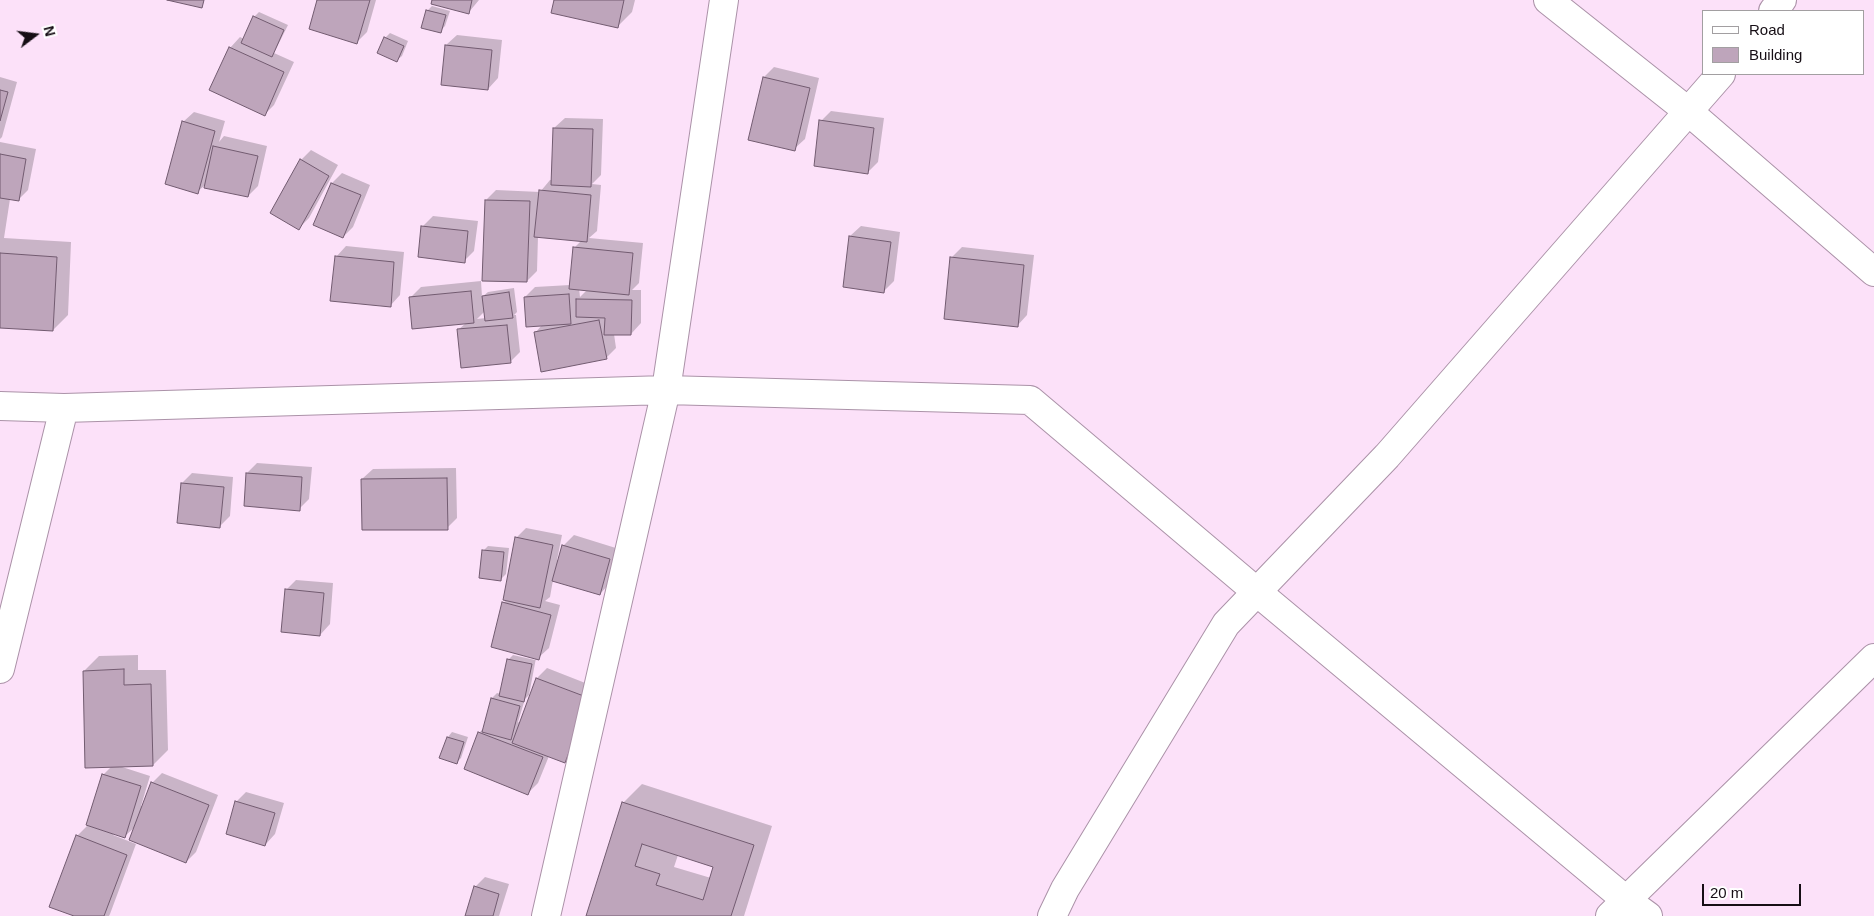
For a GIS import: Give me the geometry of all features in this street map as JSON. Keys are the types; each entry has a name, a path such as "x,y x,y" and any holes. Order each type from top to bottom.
{"main road":[{"path":"546,916 666,390 724,0"},
{"path":"1548,0 1689,112 1874,272"},
{"path":"1774,10 1782,0"},
{"path":"1052,916 1065,889 1226,624 1388,456 1720,75"},
{"path":"0,406 64,408 666,390 1030,400 1257,592 1628,911 1874,658"},
{"path":"0,669 64,408"}],"building":[{"path":"167,0 204,0 202,8"},
{"path":"317,0 370,0 357,44 309,29"},
{"path":"432,0 472,0 469,14 431,4"},
{"path":"554,0 624,0 618,28 551,13"},
{"path":"426,10 446,15 441,33 421,28"},
{"path":"253,16 284,30 272,57 241,43"},
{"path":"384,37 404,46 397,62 377,53"},
{"path":"445,45 492,50 488,90 441,85"},
{"path":"229,47 284,72 265,116 209,90"},
{"path":"763,77 810,88 795,151 748,140"},
{"path":"0,90 8,92 0,121"},
{"path":"819,120 874,128 868,174 814,166"},
{"path":"182,121 215,131 198,194 165,184"},
{"path":"553,128 593,129 591,187 551,185"},
{"path":"213,146 258,156 248,197 204,188"},
{"path":"0,154 26,159 19,201 0,198"},
{"path":"300,159 329,176 299,230 270,213"},
{"path":"331,183 361,195 343,238 313,225"},
{"path":"539,190 591,195 587,242 534,237"},
{"path":"485,200 530,201 527,282 482,281"},
{"path":"421,226 468,231 465,263 418,257"},
{"path":"849,236 891,242 884,293 843,287"},
{"path":"573,247 633,253 629,295 569,289"},
{"path":"0,253 57,257 53,331 0,328"},
{"path":"335,256 394,262 391,307 330,301"},
{"path":"950,257 1024,265 1018,327 944,319"},
{"path":"471,291 474,323 412,329 409,297"},
{"path":"509,292 513,318 485,321 482,296"},
{"path":"569,294 571,324 526,327 524,297"},
{"path":"576,299 632,300 631,335 604,335 605,318 576,317"},
{"path":"599,320 607,359 541,372 534,332"},
{"path":"507,325 511,363 461,368 457,329"},
{"path":"246,473 302,477 300,511 244,506"},
{"path":"447,478 448,530 362,530 361,479"},
{"path":"181,483 224,487 220,528 177,523"},
{"path":"515,537 553,545 540,608 503,600"},
{"path":"562,545 610,559 600,595 552,581"},
{"path":"482,550 504,552 501,581 479,578"},
{"path":"285,589 324,593 320,636 281,632"},
{"path":"502,602 551,615 539,660 491,647"},
{"path":"507,659 532,664 524,702 499,696"},
{"path":"124,669 124,685 151,684 153,766 85,768 83,671"},
{"path":"536,678 589,698 565,763 512,743"},
{"path":"491,698 520,706 511,740 482,732"},
{"path":"478,732 543,757 528,795 464,769"},
{"path":"447,737 464,742 457,764 439,758"},
{"path":"102,774 141,786 125,838 86,825"},
{"path":"151,782 209,805 186,863 129,840"},
{"path":"235,801 275,813 265,846 226,834"},
{"path":"622,802 754,845 731,916 586,916","holes":["642,844 713,867 703,900 656,885 660,874 635,866"]},
{"path":"76,835 127,855 104,916 74,916 49,907"},
{"path":"474,886 499,894 493,916 465,916"}]}
